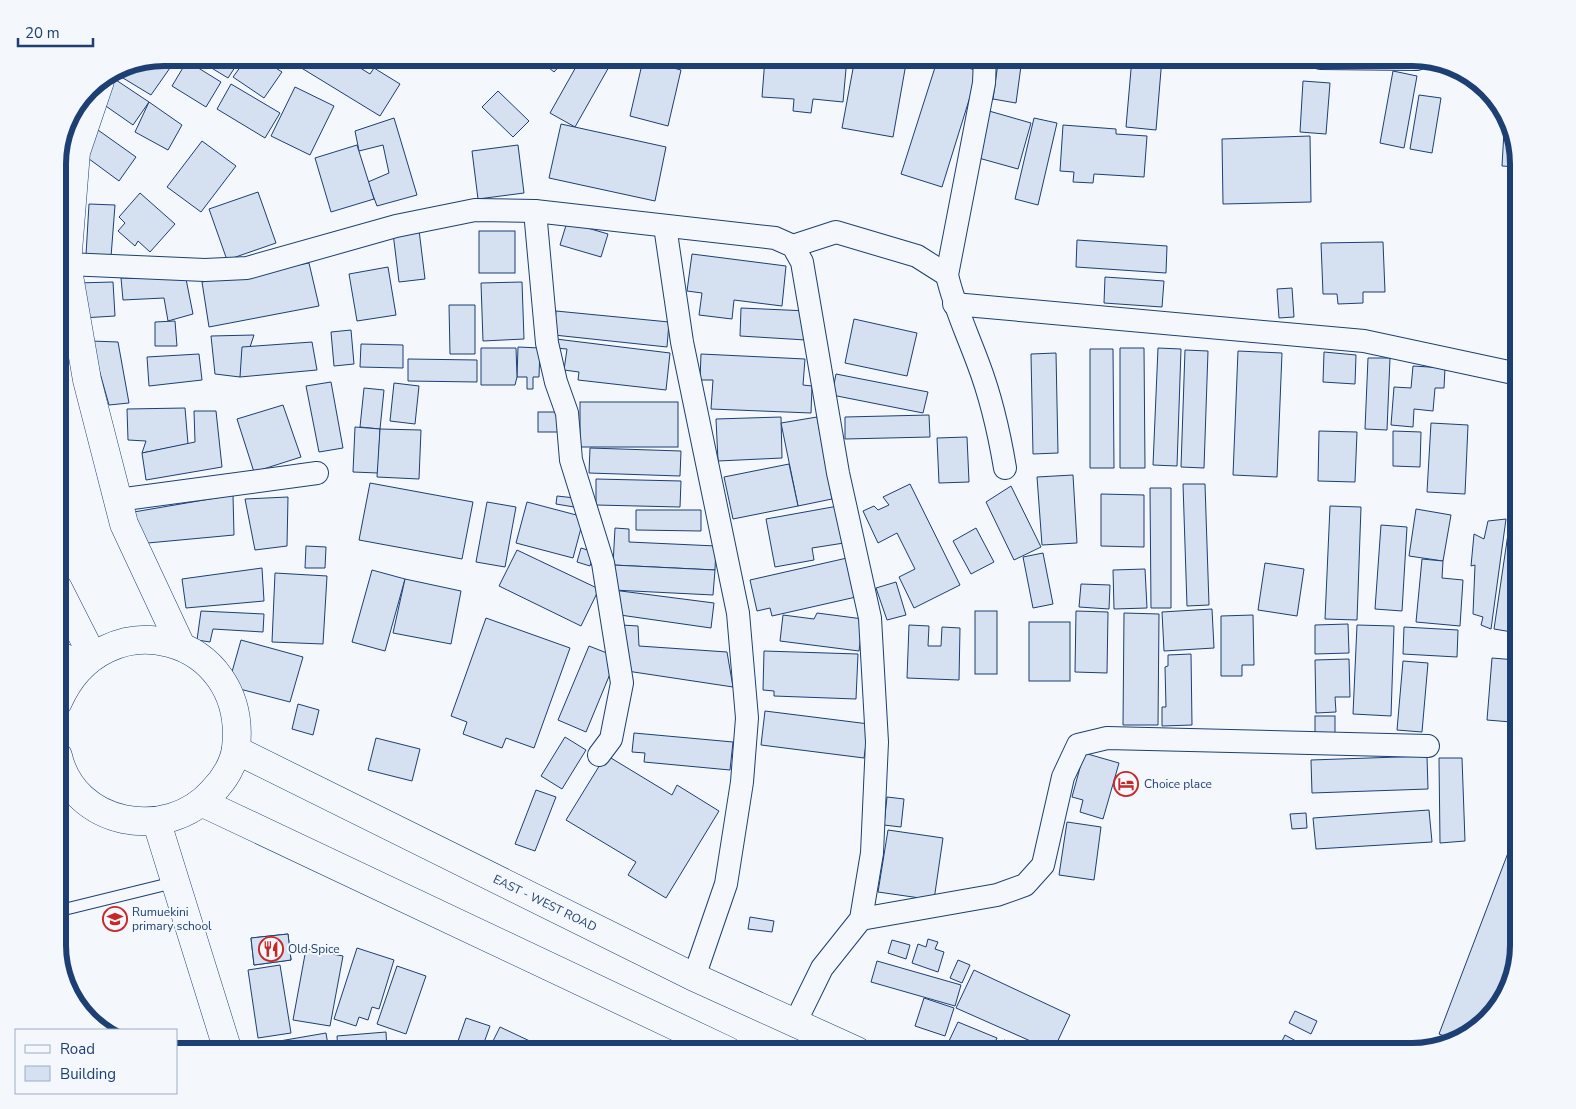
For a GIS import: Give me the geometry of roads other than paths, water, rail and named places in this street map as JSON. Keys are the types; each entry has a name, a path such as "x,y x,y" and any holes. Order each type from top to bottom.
{"main road":[{"path":"95,95 76,152 67,264 87,380 124,524 181,646"},
{"path":"66,617 77,658 66,682"},
{"path":"66,777 84,801 118,819 157,823 181,816 203,803 224,780 236,750 237,718 227,688 208,663 181,646 150,639 120,642 77,658"},
{"name":"EAST - WEST ROAD","path":"236,750 694,977 838,1043"},
{"path":"203,803 709,1043"},
{"path":"157,823 225,1043"}],"street":[{"path":"985,66 984,83 947,275 954,304 979,364 997,420 1005,468"},
{"path":"67,264 205,270 247,268 396,226 475,210 535,211 775,238 793,246 802,262 838,473 870,618 877,742 872,853 862,919 822,968 795,1023"},
{"path":"535,211 547,343 556,382 567,413 571,460 603,562 622,683 611,740 599,755"},
{"path":"666,226 682,342 738,613 747,718 742,782 726,884 694,977"},
{"path":"793,246 836,232 918,256 947,275"},
{"path":"954,304 1364,341 1510,372"},
{"path":"118,500 317,473"},
{"path":"862,919 997,895 1025,885 1043,865 1063,777 1078,745 1107,738 1428,746"}],"lane":[{"path":"66,909 176,882"}],"place":[{"name":"Choice place","path":"1126,784"},
{"name":"Rumuekini primary school","path":"115,919"},
{"name":"Old Spice","path":"271,949"}]}
